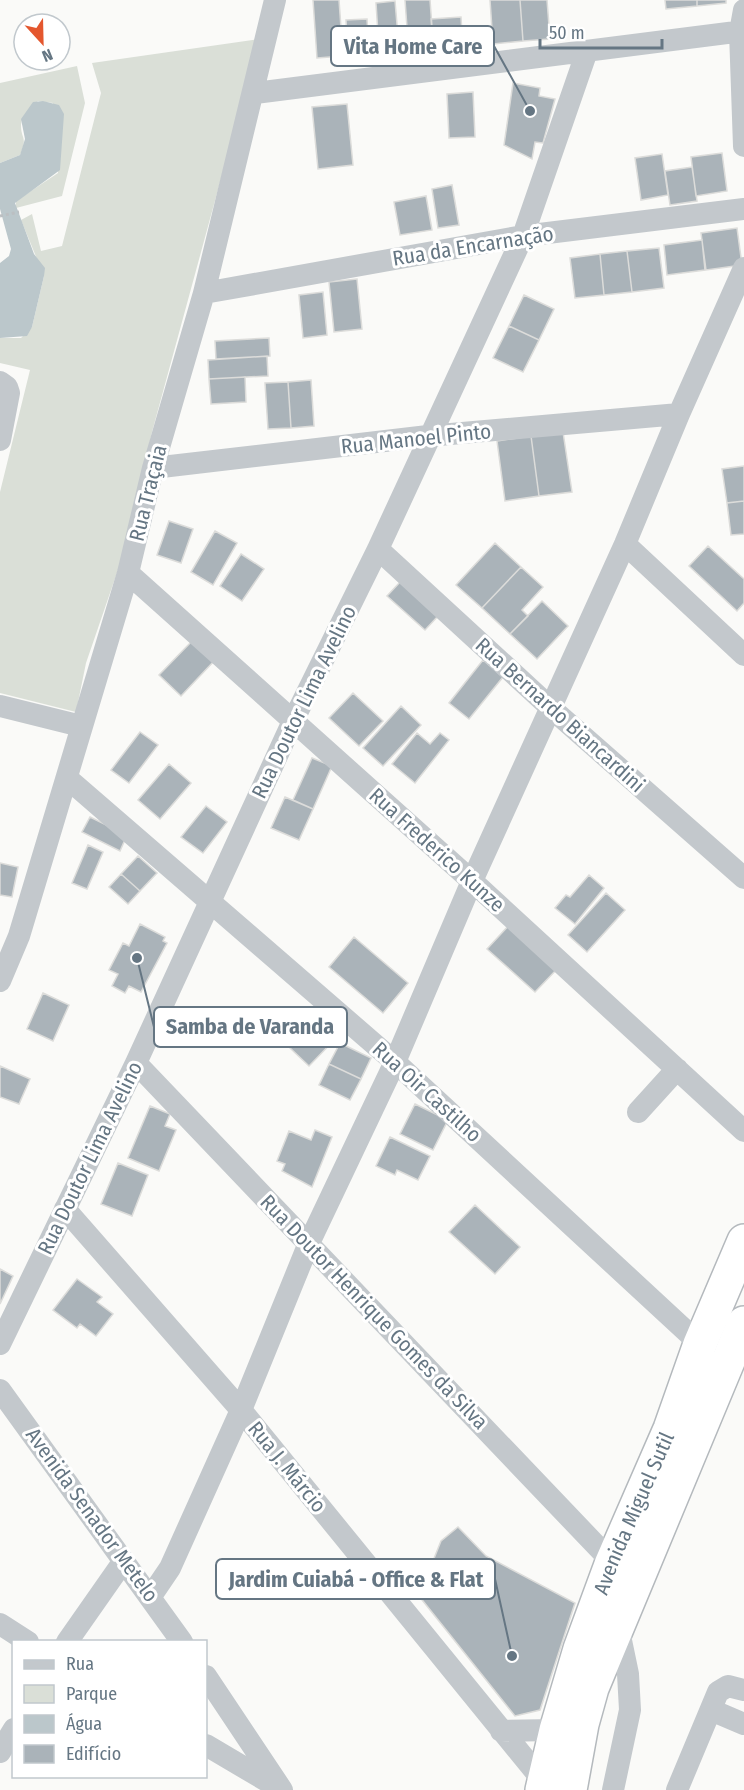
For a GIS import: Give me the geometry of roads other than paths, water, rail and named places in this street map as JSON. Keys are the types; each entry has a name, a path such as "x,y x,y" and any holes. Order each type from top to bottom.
{"highway":[{"name":"Avenida Miguel Sutil","path":"552,1787 556,1730 580,1649 612,1562 670,1429 700,1344 744,1241"},
{"name":"Avenida Miguel Sutil","path":"552,1787 582,1724 592,1688 744,1323"}],"street":[{"name":"Rua Traçaia","path":"0,981 9,934 67,778 128,573 153,468 204,293 255,93 275,0"},
{"path":"255,93 587,51 743,25 744,146"},
{"name":"Rua Doutor Lima Avelino","path":"0,1344 136,1063 293,721 378,549 428,436 523,236 587,51"},
{"name":"Rua da Encarnação","path":"204,293 523,236 744,209"},
{"path":"151,1596 170,1568 241,1410 309,1243 395,1062 472,881 552,709 744,268"},
{"path":"0,382 7,387 9,393 0,440"},
{"name":"Rua Manoel Pinto","path":"153,468 428,436 679,414"},
{"path":"625,544 744,655"},
{"name":"Rua Bernardo Biancardini","path":"378,549 552,709 744,878"},
{"name":"Rua Frederico Kunze","path":"128,573 472,881 744,1131"},
{"path":"0,706 81,726"},
{"name":"Rua Oir Castilho","path":"67,778 395,1062 700,1344"},
{"name":"Rua Doutor Henrique Gomes da Silva","path":"136,1063 612,1562"},
{"path":"638,1112 677,1069"},
{"name":"Rua J. Márcio","path":"65,1209 241,1410 501,1731 552,1787"},
{"name":"Avenida Senador Metelo","path":"0,1390 181,1640"},
{"path":"68,1640 123,1562"},
{"path":"0,1624 26,1640"},
{"path":"613,1790 630,1710 628,1674 618,1626"},
{"path":"207,1678 282,1790"},
{"path":"677,1790 723,1687 734,1686 744,1690"},
{"path":"711,1710 744,1724"},
{"path":"501,1731 556,1730"},
{"path":"0,1752 12,1732"},
{"path":"207,1746 282,1790"}],"water":[{"path":"43,101 59,105 64,114 60,170 15,203 34,254 45,268 44,276 32,327 27,336 0,338 0,263 9,256 11,249 0,209 0,163 20,155 25,139 21,119 33,102"}],"place":[{"name":"Vita Home Care","path":"530,111"},
{"name":"Samba de Varanda","path":"137,958"},
{"name":"Jardim Cuiabá - Office & Flat","path":"512,1656"}]}
